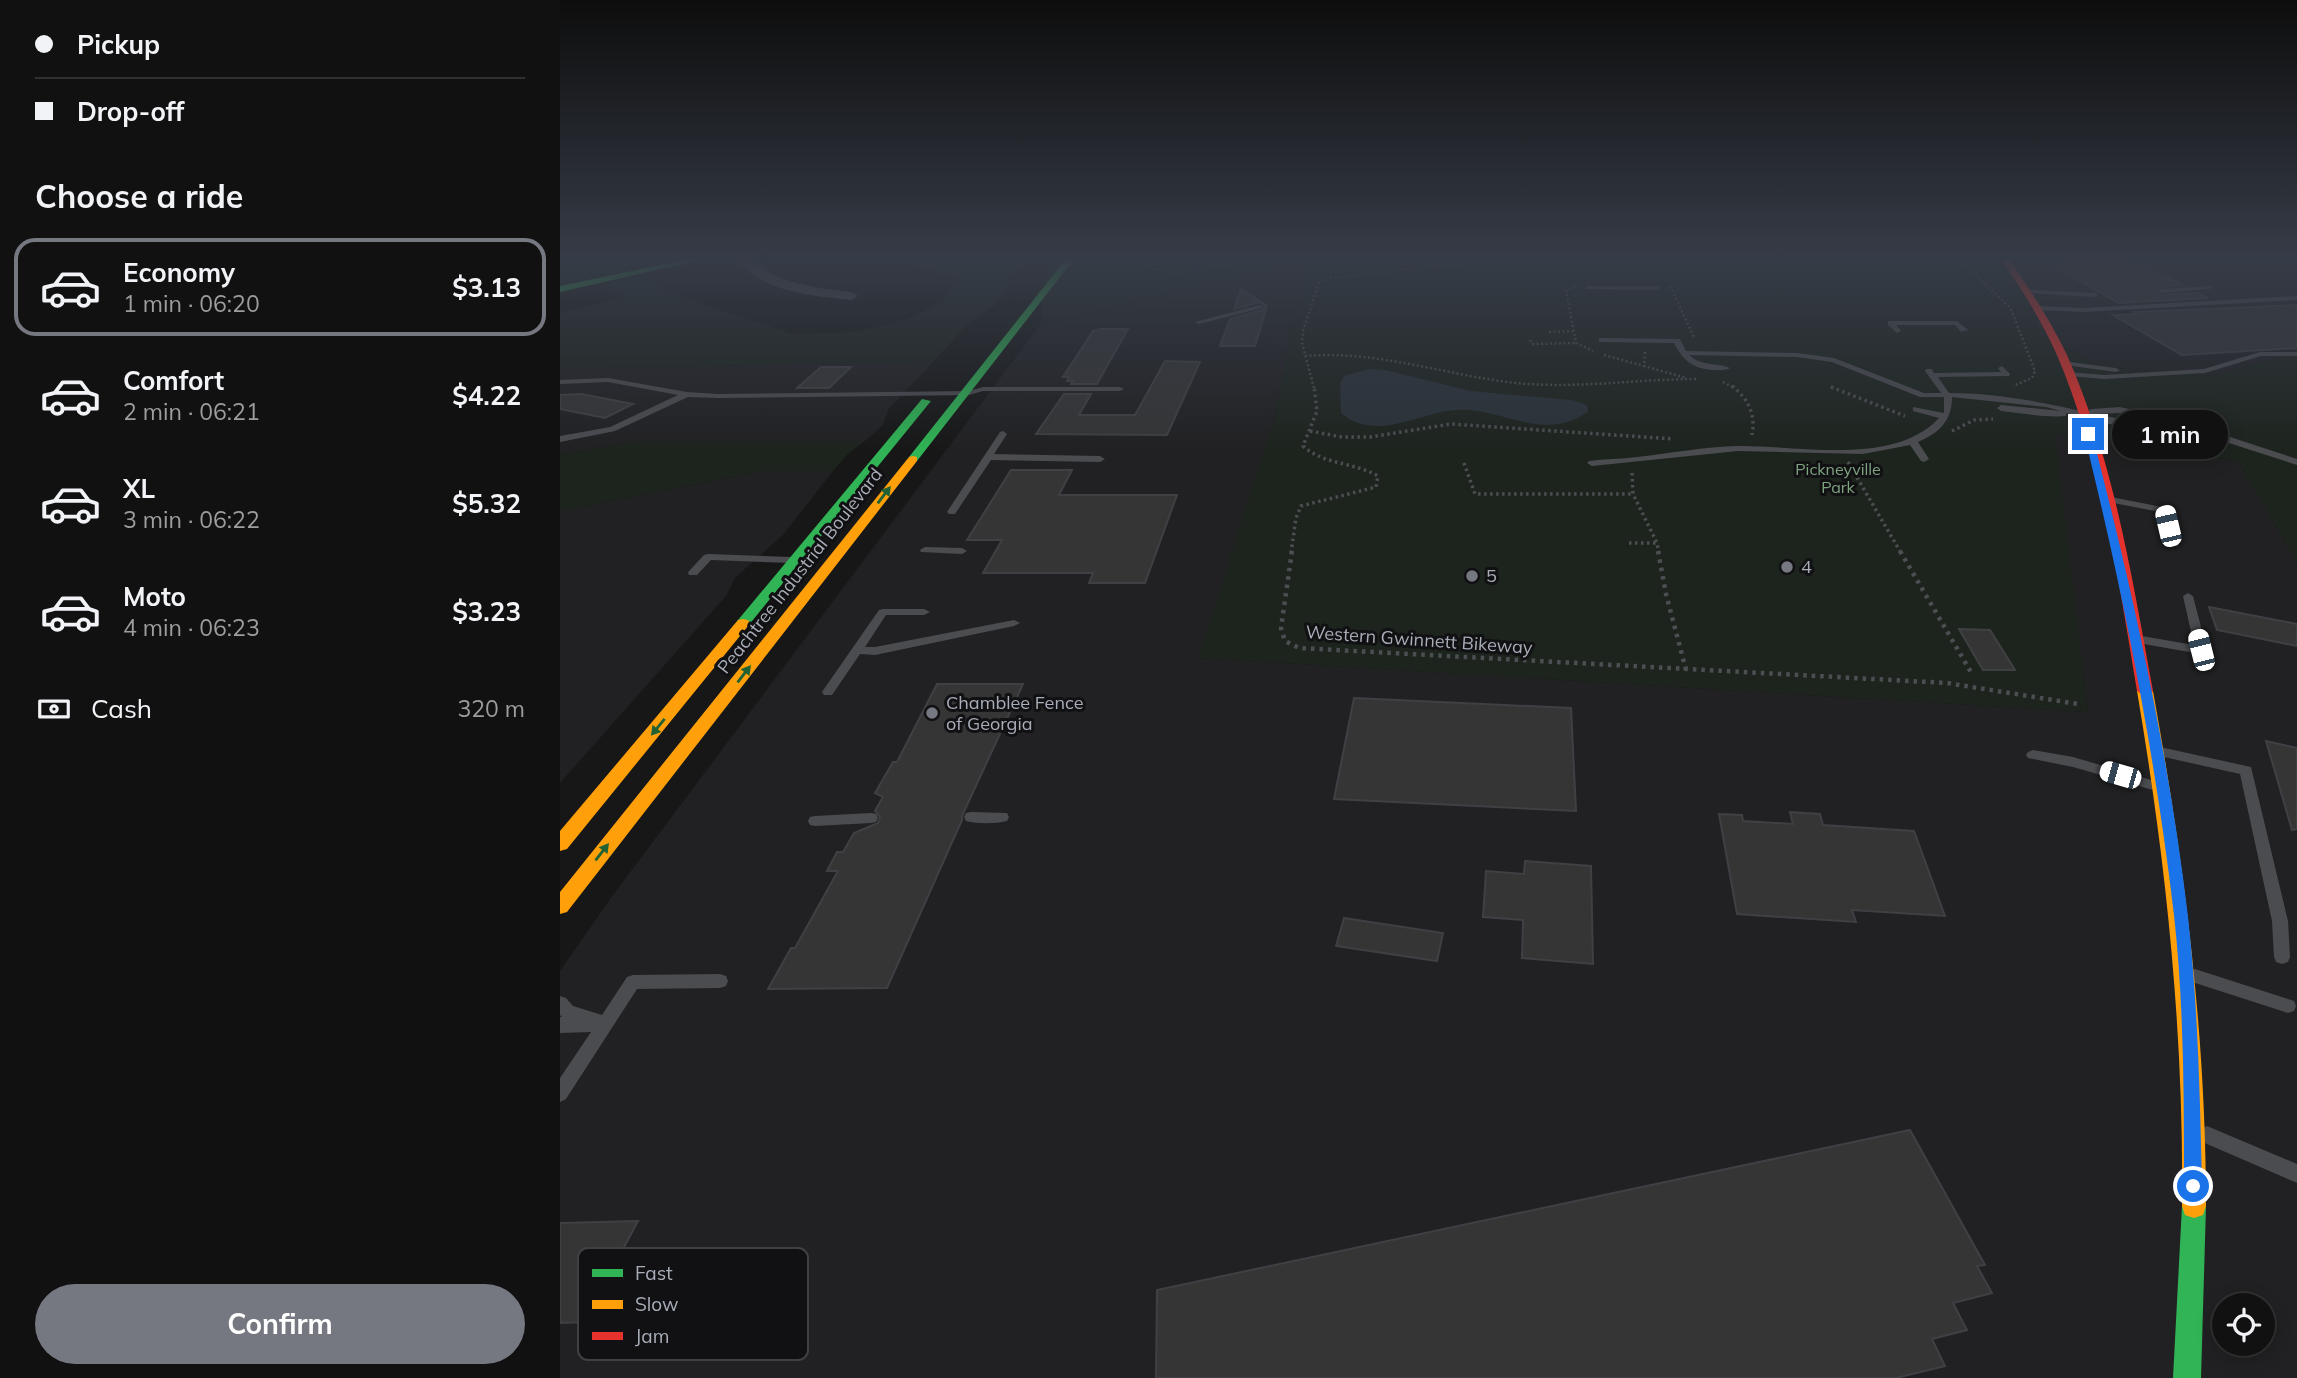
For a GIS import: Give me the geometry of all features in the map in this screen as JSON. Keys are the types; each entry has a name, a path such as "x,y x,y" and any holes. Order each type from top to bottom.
{"main road":[{"name":"Peachtree Industrial Boulevard","path":"560,906 1020,323"},
{"path":"2047,323 2067,369 2082,413 2105,499 2157,751 2181,918 2194,1129 2187,1378"},
{"name":"Peachtree Industrial Boulevard","path":"560,844 949,373"}],"lane":[{"path":"1891,323 1897,331"},
{"path":"1894,323 1927,327 1955,323"},
{"path":"1957,323 1964,330"},
{"path":"1602,340 1677,341 1691,364 1726,368"},
{"path":"1682,353 1797,355 1834,360 1923,395 2047,414 2082,413 2109,421 2229,440 2297,463"},
{"path":"2067,369 2104,377 2205,371 2260,354 2297,354"},
{"path":"1592,463 1615,463 1716,449 1870,451 1913,442 1932,431 1948,413 1948,397 1930,372 2006,374 2001,368"},
{"path":"560,382 608,380 687,394 966,393 976,397 1117,393"},
{"path":"1028,396 1038,381"},
{"path":"560,439 612,429 687,394"},
{"path":"1916,409 1945,417"},
{"path":"952,512 1003,434"},
{"path":"1913,442 1924,459"},
{"path":"1870,451 1877,461"},
{"path":"988,457 1100,459"},
{"path":"2105,499 2164,510 2171,541"},
{"path":"925,550 962,551"},
{"path":"693,573 708,557 794,561"},
{"path":"2136,639 2201,650 2188,596"},
{"path":"828,692 883,612 924,611"},
{"path":"857,650 875,651 1014,623"},
{"path":"2157,751 2246,770 2280,921 2283,957"},
{"path":"2033,755 2073,762 2163,788"},
{"path":"971,817 1002,817"},
{"path":"815,821 872,818"},
{"path":"2185,972 2288,1006"},
{"path":"560,1094 565,1071 606,1024 634,982 720,981"},
{"path":"560,1003 568,1012 606,1024"},
{"path":"560,1025 606,1024"},
{"path":"2194,1129 2297,1174"}],"path":[{"name":"Western Gwinnett Bikeway","path":"1306,323 1303,331 1305,356 1317,398 1317,411 1303,446 1310,454 1366,467 1378,476 1376,487 1362,493 1318,499 1301,506 1296,518 1280,628 1285,641 1299,648 1947,683 2078,704"},
{"path":"1688,323 1694,336"},
{"path":"2009,387 2032,378 2035,371 2018,323"},
{"path":"1549,332 1573,331"},
{"path":"1530,340 1532,344 1576,342"},
{"path":"1651,348 1645,350 1644,366 1688,379"},
{"path":"1305,356 1349,353 1376,356 1520,383 1703,380"},
{"path":"1718,381 1735,386 1745,397 1754,425 1753,434 1745,437"},
{"path":"1830,387 1914,419"},
{"path":"1948,430 1952,431 1974,420 1998,418"},
{"path":"1310,431 1343,438 1386,436 1417,428 1451,424 1675,439"},
{"path":"1847,461 1972,674"},
{"path":"1464,463 1475,494 1633,494"},
{"path":"1632,469 1633,494 1657,544 1666,594 1686,670"},
{"path":"1629,543 1657,544"}],"shaded area":[{"path":"1293,323 1274,420 1199,658 2088,712 2054,433 2238,461 2297,563 2297,1378 560,1378 560,971 613,895 1040,325"},
{"path":"2035,323 2297,323 2297,357 2280,357 2213,376 2103,367 2040,336"},
{"path":"934,361 888,410 883,425 865,441 636,441 560,455 560,369"},
{"path":"1369,369 1385,370 1471,391 1572,400 1587,405 1588,412 1573,420 1544,425 1485,412 1459,410 1389,425 1367,425 1353,421 1341,413 1340,384 1344,376"},
{"path":"762,471 833,471 783,535 735,578 726,596 560,783 560,511"}],"green space":[{"path":"560,323 760,323 792,334 856,332 890,323 969,323 934,361 560,369"},
{"name":"Pickneyville Park","path":"1293,323 2035,323 2040,336 2103,367 2213,376 2280,357 2297,357 2297,563 2238,461 2055,433 2088,712 1198,658 1274,420"},
{"path":"636,441 865,441 848,454 833,471 762,471 560,511 560,455"}],"building":[{"path":"1228,323 1262,323 1255,346 1220,346"},
{"path":"2127,323 2297,323 2297,348 2182,355"},
{"path":"1128,329 1097,384 1071,384 1073,381 1067,381 1069,377 1063,377 1093,331"},
{"path":"1165,361 1200,362 1167,435 1036,434 1064,394 1091,394 1079,415 1135,415"},
{"path":"821,367 851,367 829,388 797,388"},
{"path":"581,394 633,404 605,418 560,409 560,395"},
{"path":"1011,470 1072,470 1059,495 1177,495 1145,583 1089,583 1093,573 983,573 1002,540 967,540"},
{"path":"2209,607 2297,624 2297,646 2217,630"},
{"path":"1959,629 1990,630 2015,670 1983,670"},
{"path":"937,684 1023,684 887,988 768,989 791,948 795,948 838,871 827,871 837,852 843,852 854,833 878,823 880,817 875,811 883,797 875,793 893,762 897,762"},
{"path":"1354,698 1571,708 1576,811 1334,799"},
{"path":"2266,741 2297,748 2297,829 2292,830"},
{"path":"1790,812 1820,814 1823,825 1914,831 1945,916 1852,910 1856,922 1737,914 1719,814 1742,815 1743,821 1793,824"},
{"path":"1525,861 1591,866 1593,964 1522,958 1523,920 1483,917 1486,871 1524,874"},
{"path":"1344,918 1443,933 1437,961 1336,946"},
{"path":"1910,1130 1985,1265 1977,1266 1992,1293 1953,1303 1967,1330 1932,1339 1945,1366 1896,1378 1156,1378 1157,1290"},
{"path":"638,1221 624,1248 578,1248 578,1322 560,1323 560,1223"}],"traffic: fast":[{"path":"913,459 1020,323"},
{"path":"743,623 926,401"},
{"path":"2187,1378 2194,1206"}],"traffic: slow":[{"path":"560,906 913,459"},
{"path":"560,844 743,623"},
{"path":"2145,691 2166,818 2183,947 2192,1076 2194,1206"}],"traffic: jam":[{"path":"2046,323 2062,355 2099,465 2125,580 2145,691"}],"place":[{"name":"4","path":"1787,567"},
{"name":"5","path":"1472,576"},
{"name":"Chamblee Fence of Georgia","path":"932,713"}],"route":[{"path":"2088,434 2118,553 2163,788 2181,918 2192,1069 2193,1186"}]}
